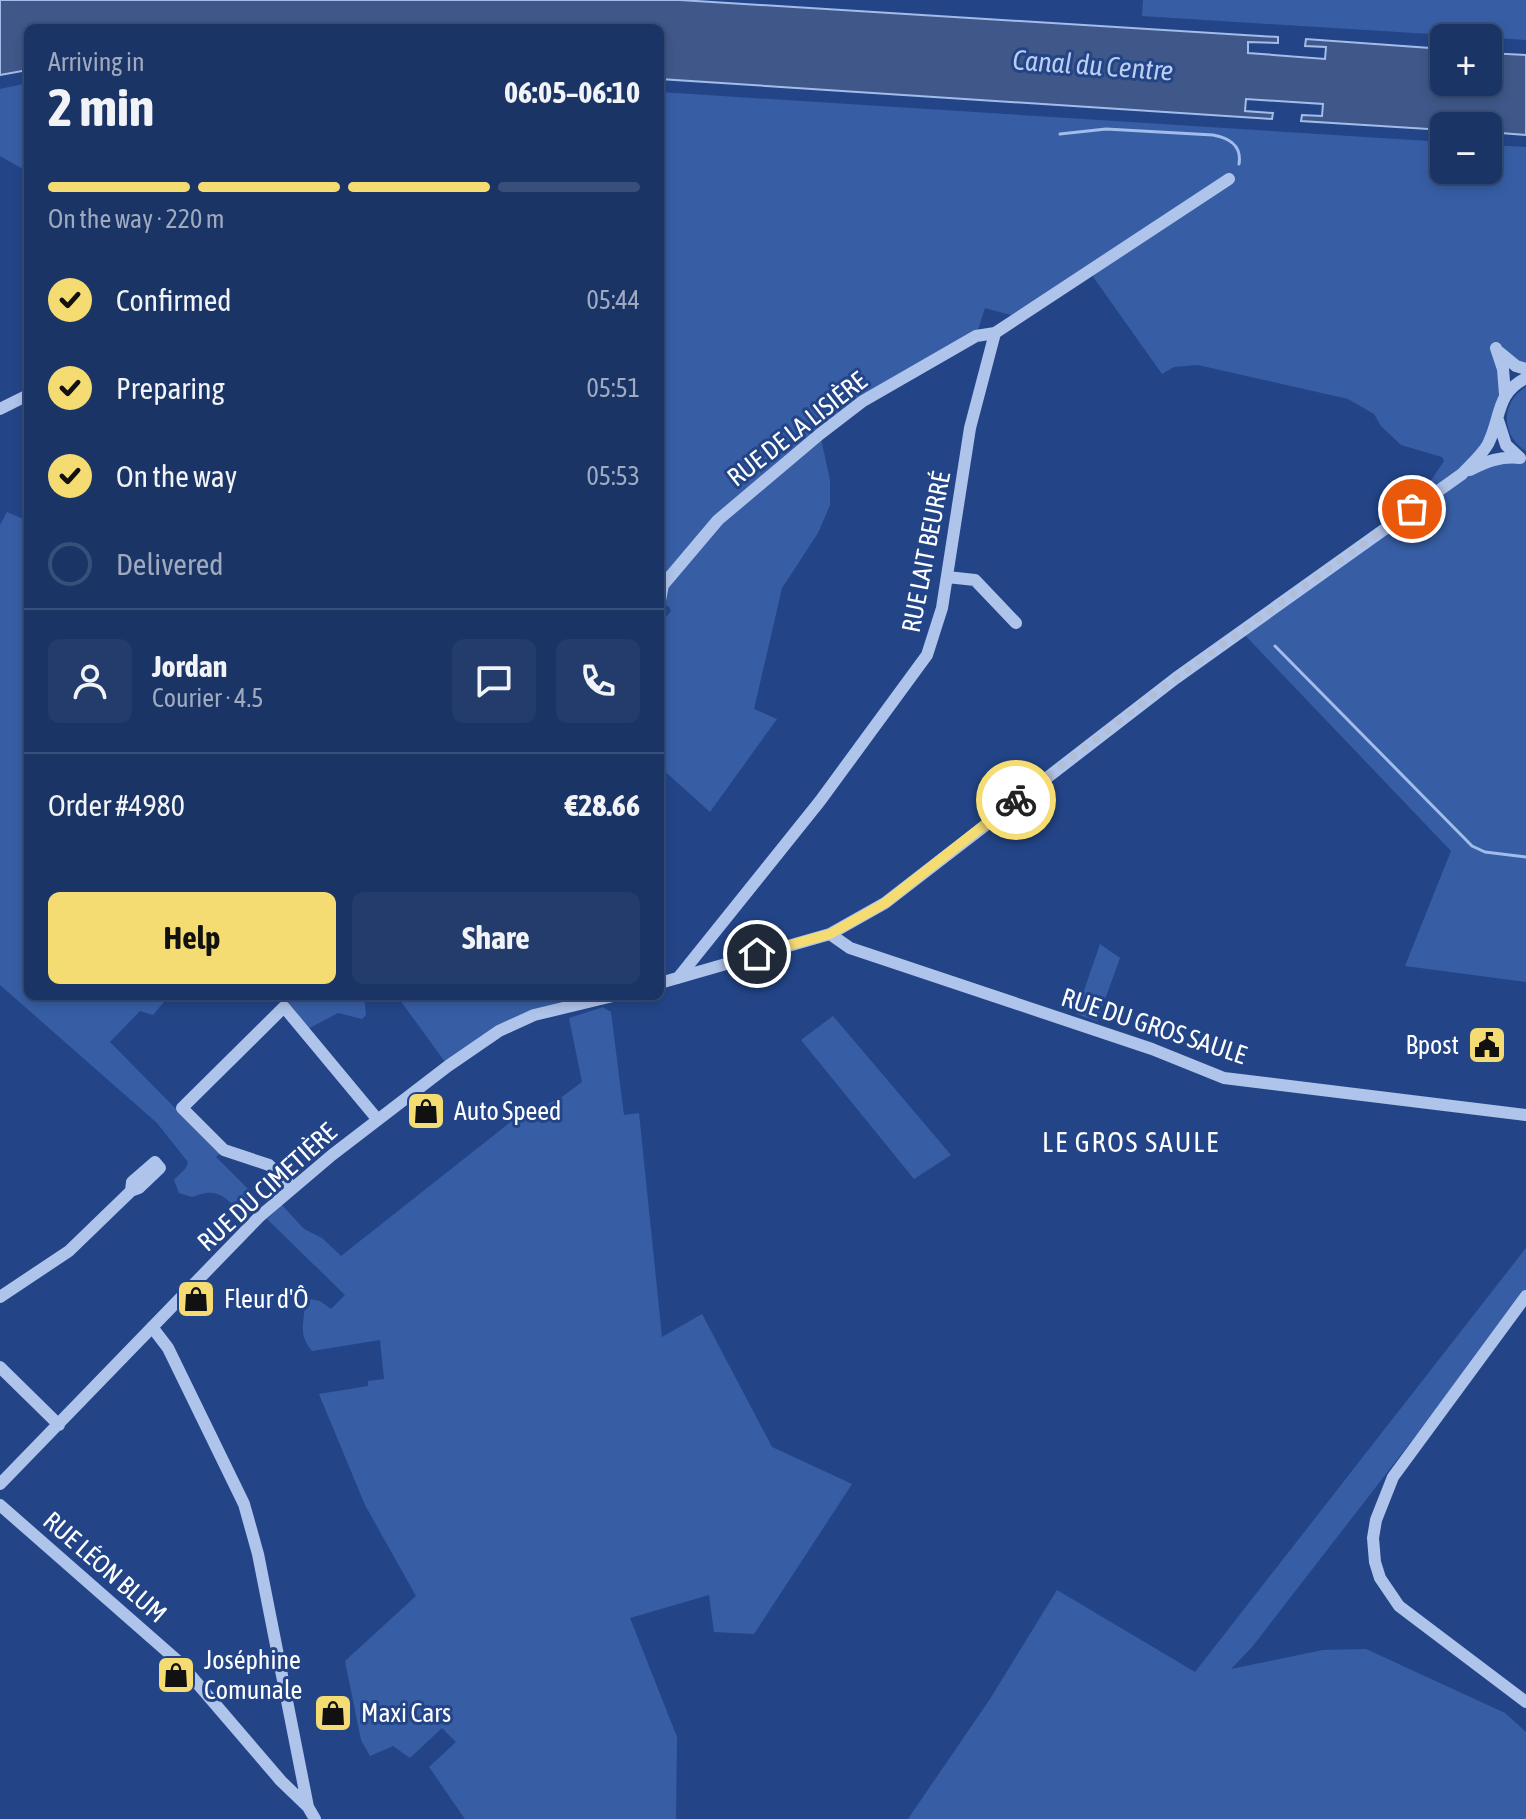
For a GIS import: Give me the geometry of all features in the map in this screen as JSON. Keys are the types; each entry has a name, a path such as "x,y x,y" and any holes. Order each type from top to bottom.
{"street":[{"path":"995,333 1229,179"},
{"name":"RUE LAIT BEURRÉ","path":"678,978 820,801 920,667 932,644 947,577 970,428 995,333"},
{"name":"RUE DE LA LISIÈRE","path":"664,584 718,520 863,401 976,336 995,333"},
{"path":"1462,474 1486,447 1505,394 1503,369 1496,348 1516,366 1526,369"},
{"path":"1505,394 1526,378"},
{"path":"0,409 24,397"},
{"path":"1497,417 1498,429 1506,445 1523,459"},
{"path":"664,982 830,934 885,903 1189,669 1462,474 1487,461 1505,457 1523,459"},
{"path":"947,577 975,580 1016,623"},
{"name":"RUE DU GROS SAULE","path":"830,934 850,948 1152,1049 1224,1078 1526,1115"},
{"name":"RUE DU CIMETIÈRE","path":"0,1484 259,1217 292,1187 448,1066 507,1026 534,1015 596,1000"},
{"path":"292,1187 269,1165 224,1150 182,1108 284,1007 378,1120"},
{"path":"0,1297 69,1251 131,1191 139,1188 158,1165"},
{"path":"1526,1296 1393,1477 1376,1520 1373,1538 1380,1578 1399,1606 1526,1702"},
{"path":"152,1327 168,1348 244,1504 258,1554 308,1807 315,1819"},
{"path":"0,1367 59,1425"},
{"name":"RUE LÉON BLUM","path":"0,1505 179,1662 281,1781 308,1807"}],"shaded area":[{"path":"1143,0 1526,0 1526,40 1502,38 1502,24 1430,24 1430,34 1142,16"},
{"path":"24,84 24,170 0,156 0,89"},
{"path":"664,92 1430,141 1430,184 1502,184 1502,146 1526,147 1526,369 1516,366 1503,369 1497,417 1464,472 1520,458 1526,460 1526,982 1405,966 1451,851 1241,631 1412,509 1444,461 1442,457 1401,445 1381,426 1374,414 1348,399 1198,365 1174,367 1162,374 1089,271 1018,317 985,308 976,336 820,434 830,480 830,505 818,533 782,588 754,709 777,719 710,812 664,771 664,619 671,611 664,604"},
{"path":"1526,387 1526,451 1512,436 1507,419 1512,402"},
{"path":"7,512 24,519 24,1000 166,1000 153,1015 140,1011 110,1042 176,1109 182,1108 224,1150 216,1157 254,1195 254,1200 241,1213 219,1194 192,1197 179,1193 174,1180 188,1162 157,1123 0,985 0,525"},
{"path":"1100,944 1120,958 1097,1021 1076,1014"},
{"path":"292,1000 364,1000 366,1015 362,1019 338,1013 304,1031 284,1007"},
{"path":"400,1000 586,1000 534,1015 448,1066"},
{"path":"603,1007 611,1012 624,1115 639,1113 662,1337 702,1314 772,1447 852,1484 754,1634 714,1632 709,1595 630,1618 677,1737 676,1819 465,1819 429,1767 456,1742 442,1728 410,1758 393,1746 370,1756 361,1740 345,1661 416,1596 365,1505 319,1394 368,1386 368,1381 384,1379 380,1340 312,1351 303,1334 305,1304 310,1299 320,1301 331,1309 345,1295 267,1219 282,1205 304,1229 322,1238 341,1256 517,1117 559,1099 582,1082 569,1018"},
{"path":"833,1016 951,1155 914,1179 801,1040"},
{"path":"1526,1248 1526,1293 1252,1647 1231,1669 1323,1650 1366,1649 1505,1713 1526,1732 1526,1819 908,1819 990,1699 1057,1590 1195,1672"}],"water":[{"name":"Canal du Centre","path":"0,0 680,0 1278,37 1278,43 1248,42 1248,53 1325,59 1326,47 1305,46 1306,39 1430,48 1430,96 1502,96 1502,54 1526,55 1526,135 1502,133 1502,112 1430,112 1430,129 1301,121 1302,115 1322,116 1323,104 1246,99 1245,111 1273,113 1272,119 664,79 664,24 24,24 24,71 0,75"}],"waterway":[{"path":"1060,134 1106,129 1213,135 1224,138 1236,147 1239,164"},
{"path":"1275,646 1472,846 1485,852 1526,857"}],"way so far":[{"path":"1016,800 1176,678 1412,509"}],"place":[{"name":"Bpost","path":"1487,1045"},
{"name":"Auto Speed","path":"426,1111"},
{"name":"Fleur d'Ô","path":"196,1299"},
{"name":"Joséphine Comunale","path":"176,1675"},
{"name":"Maxi Cars","path":"333,1713"}],"district":[{"name":"LE GROS SAULE","path":"1131,1142"}],"route":[{"path":"757,954 830,934 885,903 1016,800"}]}
